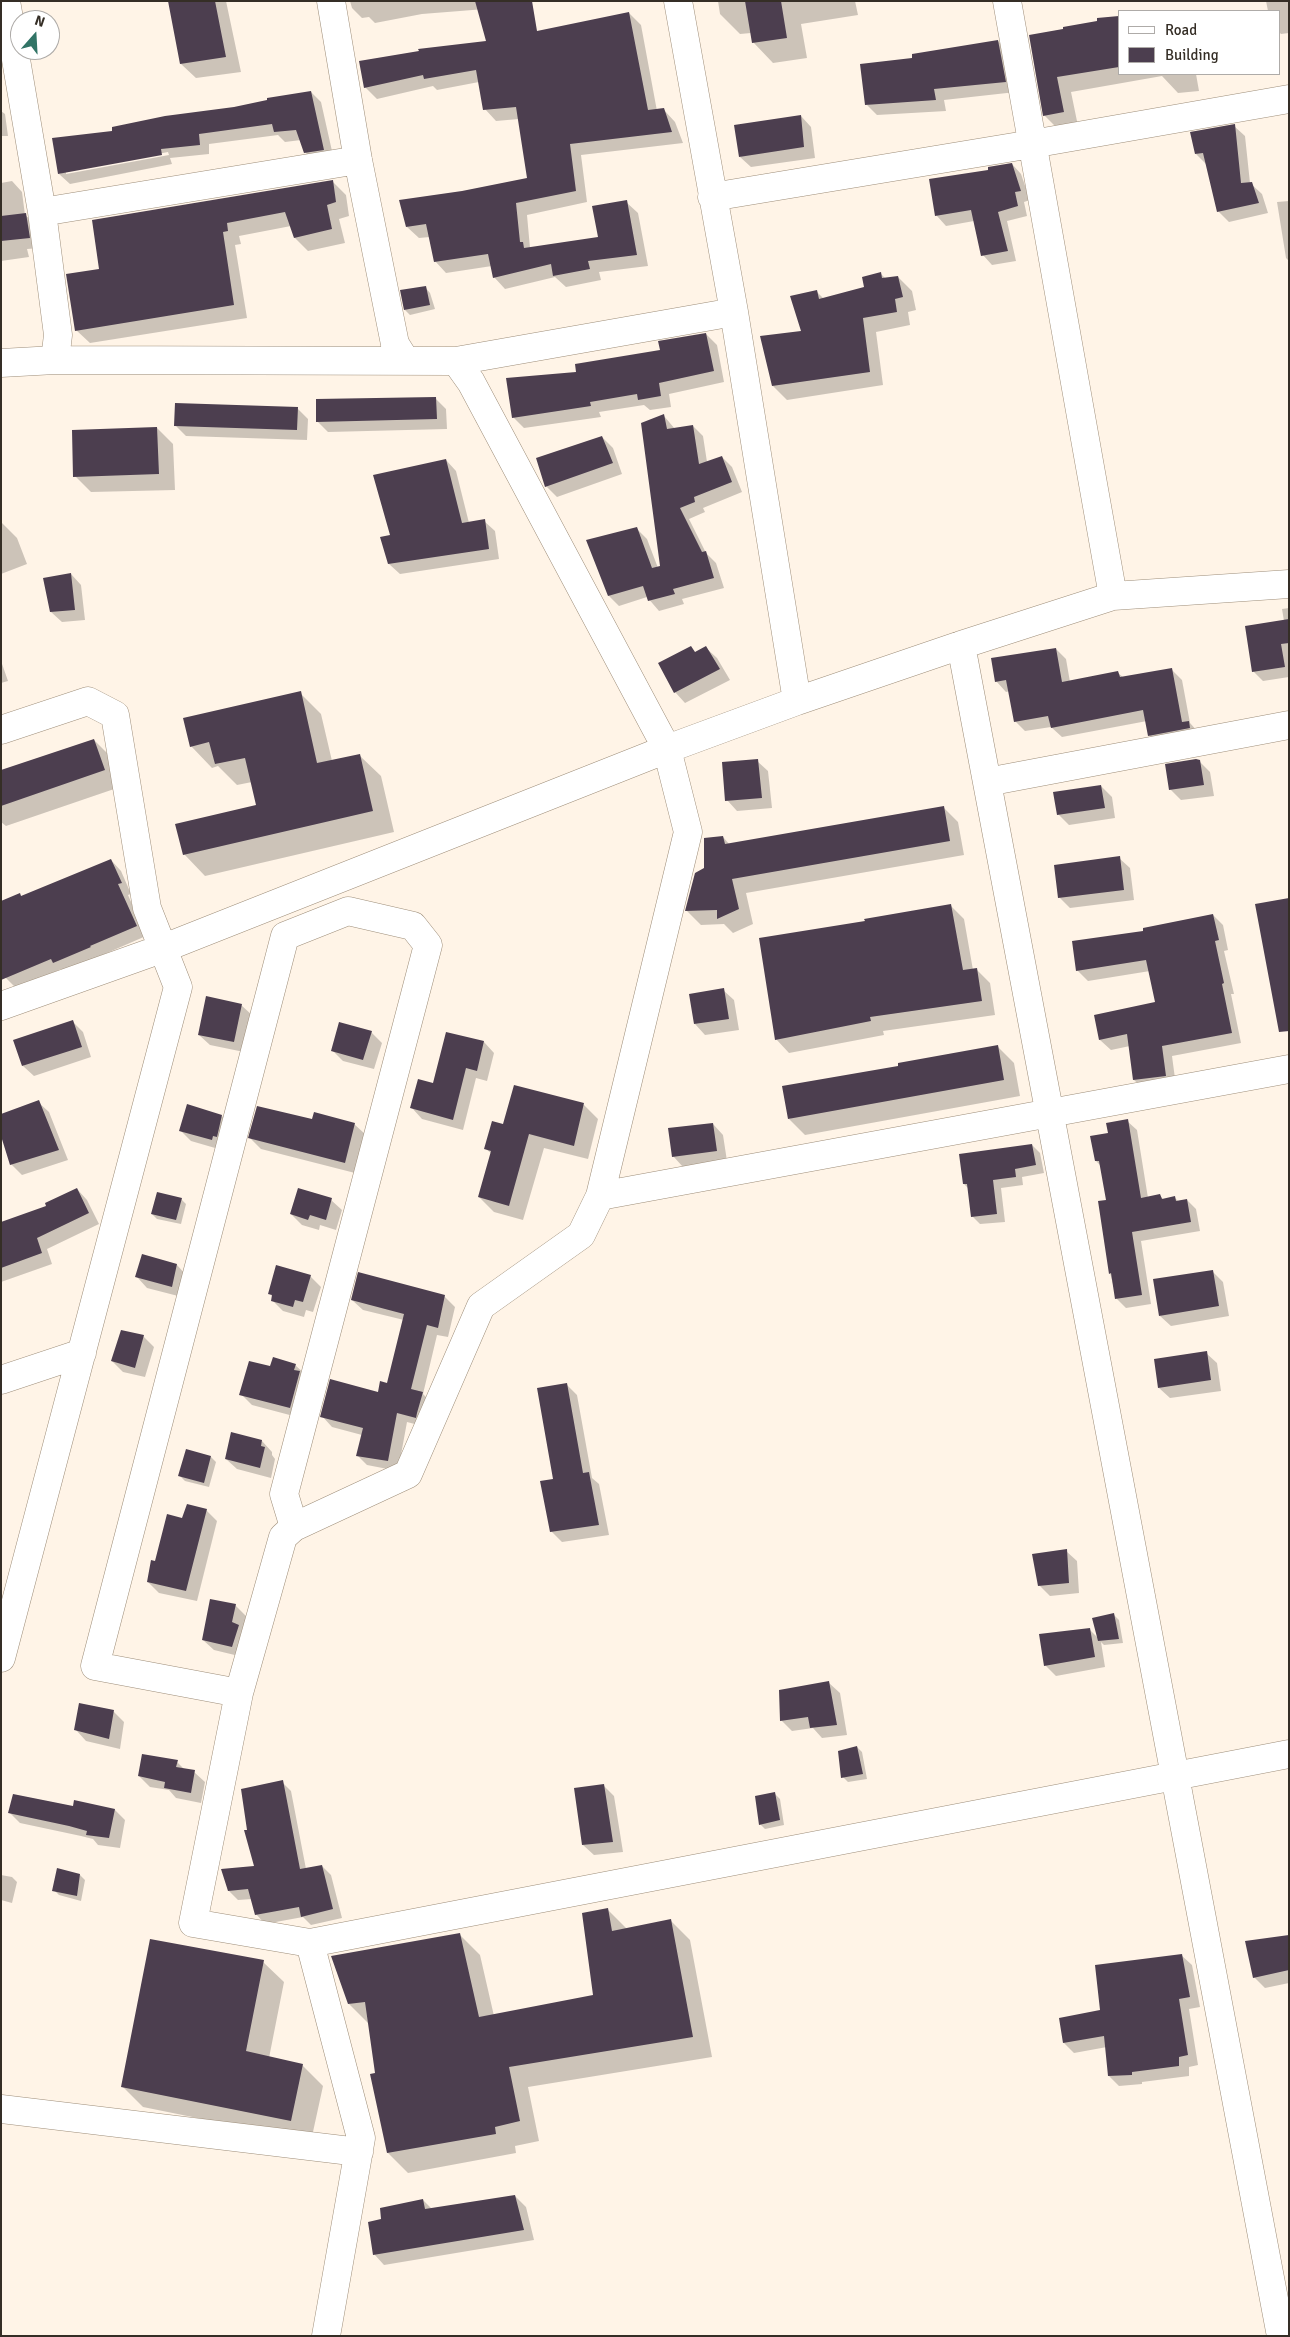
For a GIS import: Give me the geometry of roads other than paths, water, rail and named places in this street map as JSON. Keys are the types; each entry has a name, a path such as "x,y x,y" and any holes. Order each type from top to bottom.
{"street":[{"path":"6,1 11,86 42,212 58,335 55,360"},
{"path":"331,1 358,160 395,344 405,360"},
{"path":"678,1 734,312 797,701"},
{"path":"1008,1 1113,596"},
{"path":"712,197 1289,99"},
{"path":"42,212 358,160"},
{"path":"1,363 55,360 456,361 734,312"},
{"path":"456,361 471,382 667,749 688,832 600,1196 581,1235 481,1306 408,1474 294,1527 283,1537 240,1694 192,1924 310,1943 1289,1754"},
{"path":"1,1006 164,948 667,749 797,701 961,645 1113,596 1289,584"},
{"path":"961,645 1281,2336"},
{"path":"1,730 88,701 115,715 148,908 178,987 1,1658"},
{"path":"986,782 1289,725"},
{"path":"240,1694 95,1666 285,936 348,911 413,926 428,945 284,1494 294,1527"},
{"path":"600,1196 1289,1069"},
{"path":"1,1380 82,1353"},
{"path":"310,1943 361,2138 326,2336"},
{"path":"1,2109 358,2152"}]}
